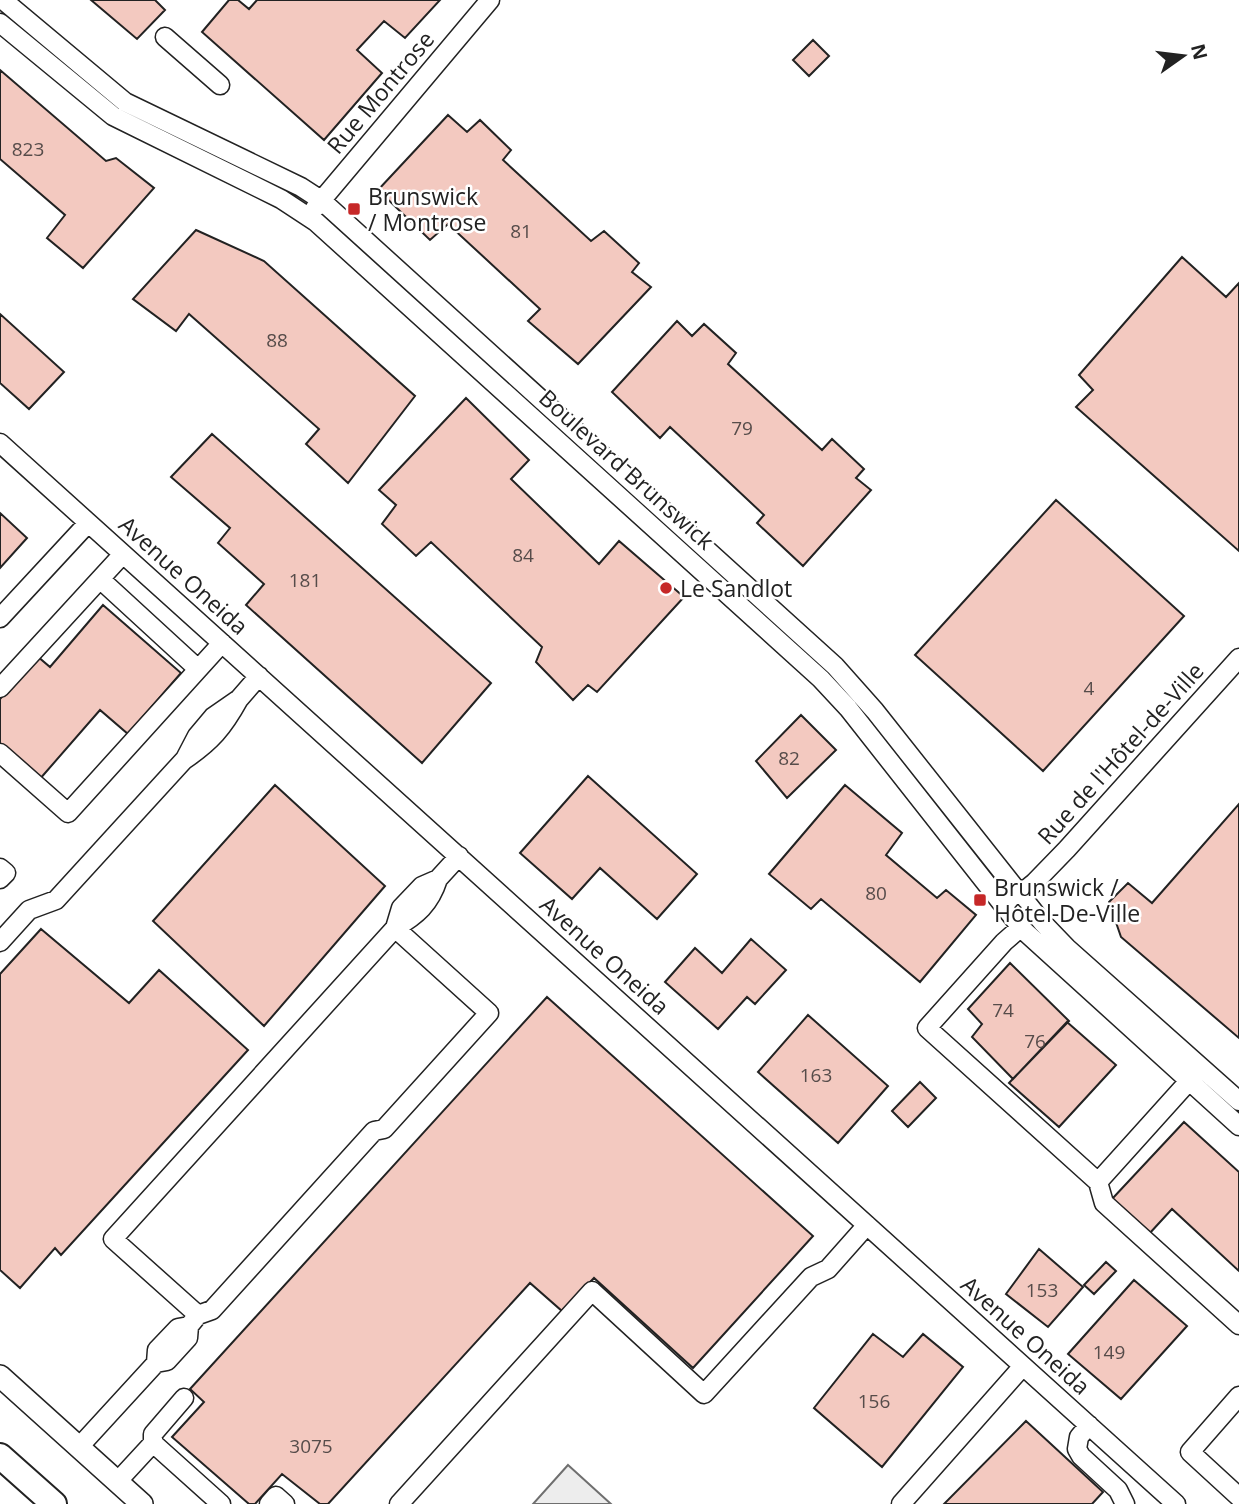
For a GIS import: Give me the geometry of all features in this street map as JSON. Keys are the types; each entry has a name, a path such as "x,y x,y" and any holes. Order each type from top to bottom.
{"highway":[{"path":"0,1456 54,1504"}],"main road":[{"path":"0,1376 142,1504"}],"street":[{"name":"Boulevard Brunswick","path":"3,0 125,102 300,187 321,201 835,666 875,711 1020,895 1067,947 1239,1101"},
{"name":"Rue Montrose","path":"309,216 490,0"},
{"name":"Boulevard Brunswick","path":"0,23 113,117 281,199 309,216 821,679 856,718 1021,927 1239,1126"},
{"path":"165,37 220,85"},
{"name":"Avenue Oneida","path":"0,443 1176,1504"},
{"path":"0,618 88,523"},
{"path":"0,688 123,554"},
{"path":"100,579 198,669"},
{"path":"0,753 68,813 222,643"},
{"name":"Rue de l'Hôtel-de-Ville","path":"1004,907 1038,879 1076,839 1239,658"},
{"path":"0,942 29,910 56,900 184,760 197,736 213,717 239,699 259,676"},
{"path":"194,1321 113,1239 395,928 401,908 422,886 438,879 459,856"},
{"path":"0,868 6,873 0,879"},
{"path":"1021,927 927,1028 1098,1182 1104,1203 1239,1325"},
{"path":"79,1447 156,1363 167,1361 188,1338 194,1321 212,1310 374,1131 384,1129 489,1013 395,928"},
{"path":"1098,1182 1189,1082"},
{"path":"400,1504 593,1291 704,1394 811,1277 828,1269 867,1225"},
{"path":"901,1504 1023,1366"},
{"path":"1239,1396 1190,1452 1239,1496"},
{"path":"117,1482 153,1443 153,1434 184,1398"},
{"path":"1089,1425 1077,1441 1079,1453 1118,1490 1125,1504"},
{"path":"153,1443 221,1504"},
{"path":"269,1504 276,1496 285,1504"}],"shaded area":[{"path":"568,1465 611,1504 533,1504"}],"building":[{"path":"91,0 155,0 165,10 137,39"},
{"path":"229,0 238,0 249,9 257,0 440,0 405,38 384,21 357,50 382,73 324,140 202,32"},
{"path":"813,40 829,56 809,76 793,60"},
{"path":"0,70 106,161 116,158 154,188 83,268 47,238 65,215 0,159"},
{"path":"448,115 467,132 480,120 511,150 503,160 591,241 604,231 639,263 632,272 651,287 578,364 528,321 540,309 448,224 430,240 378,190"},
{"path":"196,230 264,261 415,396 348,483 306,444 319,429 189,314 176,331 133,299"},
{"path":"1182,257 1226,297 1239,283 1239,551 1076,407 1093,390 1079,375"},
{"path":"0,314 64,372 29,409 0,383"},
{"path":"677,321 692,336 704,324 736,353 728,364 822,450 832,439 864,469 856,478 871,490 803,566 757,523 764,515 670,427 660,438 612,392"},
{"path":"466,398 529,460 511,479 599,564 619,541 684,597 597,692 588,685 573,700 536,662 542,647 431,542 416,556 382,524 396,505 379,490"},
{"path":"212,434 491,683 422,763 246,605 264,584 218,543 230,528 171,477"},
{"path":"1056,500 1184,616 1043,771 915,655"},
{"path":"0,513 27,538 0,568"},
{"path":"103,605 181,673 128,734 100,710 39,780 0,746 0,699 37,656 50,667"},
{"path":"801,715 836,750 787,798 756,761"},
{"path":"588,776 697,874 657,919 600,868 572,899 520,853"},
{"path":"275,785 385,886 264,1026 153,921"},
{"path":"845,785 902,833 886,855 937,898 946,890 976,915 920,982 821,899 811,909 769,874"},
{"path":"1239,804 1239,1038 1121,937 1109,902 1128,883 1152,903"},
{"path":"41,929 129,1003 159,970 248,1050 61,1255 55,1248 20,1288 0,1270 0,974"},
{"path":"751,939 786,970 755,1004 747,997 718,1029 665,982 695,948 722,973"},
{"path":"1010,963 1069,1021 1013,1079 972,1037 982,1024 968,1009"},
{"path":"547,997 813,1236 693,1368 594,1278 562,1311 530,1283 328,1504 320,1504 282,1474 255,1504 249,1504 172,1437 204,1402 190,1389"},
{"path":"808,1015 888,1086 838,1143 758,1072"},
{"path":"1067,1022 1116,1065 1059,1127 1009,1083"},
{"path":"920,1082 936,1098 908,1127 892,1111"},
{"path":"1184,1122 1239,1172 1239,1271 1172,1209 1149,1234 1112,1199"},
{"path":"1039,1249 1083,1287 1048,1327 1006,1294"},
{"path":"1106,1262 1116,1271 1094,1294 1084,1285"},
{"path":"1134,1280 1187,1326 1121,1399 1068,1354"},
{"path":"873,1334 903,1357 923,1334 963,1367 882,1467 814,1408"},
{"path":"1026,1421 1103,1492 1092,1504 944,1504"}],"place":[{"name":"Brunswick / Montrose","path":"354,209"},
{"name":"Le Sandlot","path":"666,588"},
{"name":"Brunswick / Hôtel-De-Ville","path":"980,900"}]}
